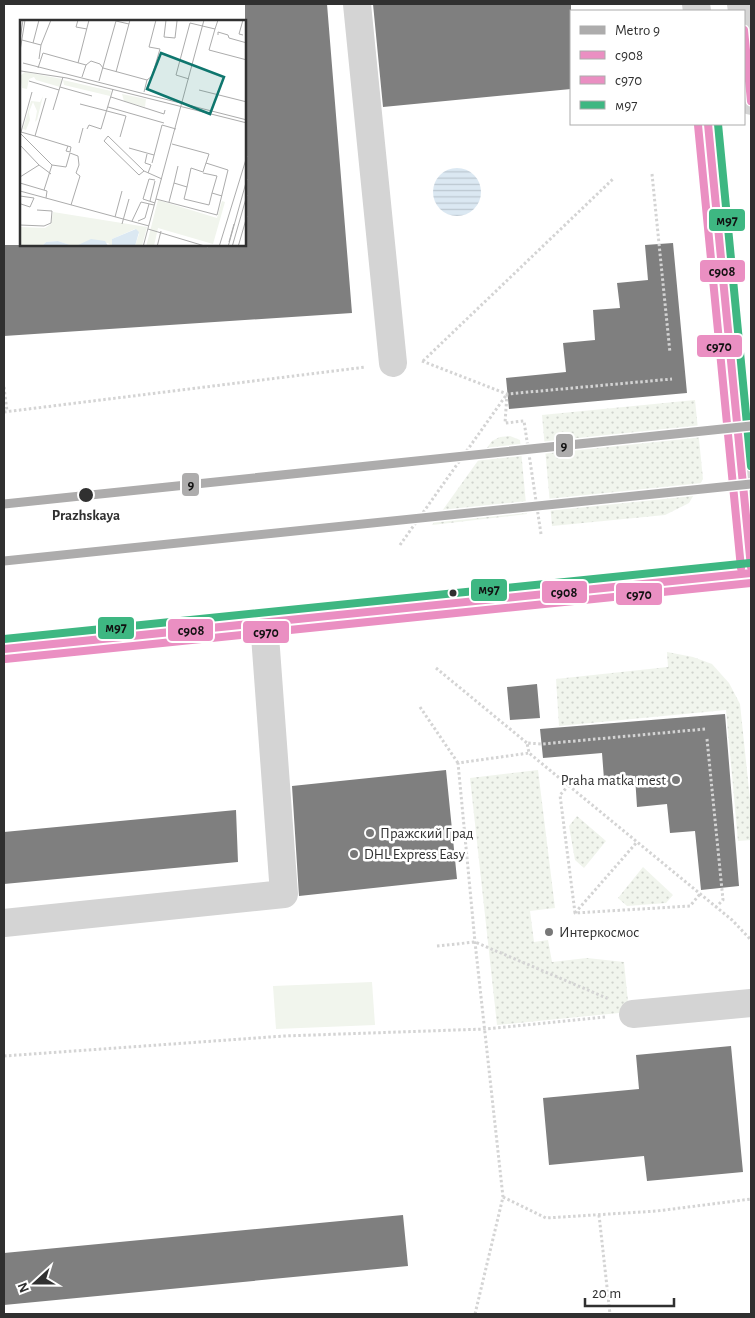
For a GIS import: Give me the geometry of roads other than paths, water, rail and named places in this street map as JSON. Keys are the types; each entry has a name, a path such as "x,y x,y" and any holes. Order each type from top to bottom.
{"street":[{"path":"357,4 393,363"},
{"path":"745,40 751,101"},
{"path":"708,125 751,567"},
{"path":"4,649 751,573"},
{"path":"4,923 284,894 264,622"},
{"path":"637,1014 751,1003"}],"metro line":[{"name":"9","path":"4,504 751,426"},
{"name":"9","path":"4,561 751,484"}],"place":[{"name":"Prazhskaya","path":"86,495"},
{"name":"Praha matka mest","path":"676,780"},
{"name":"Пражский Град","path":"370,833"},
{"name":"DHL Express Easy","path":"354,854"},
{"name":"Интеркосмос","path":"549,932"}]}
